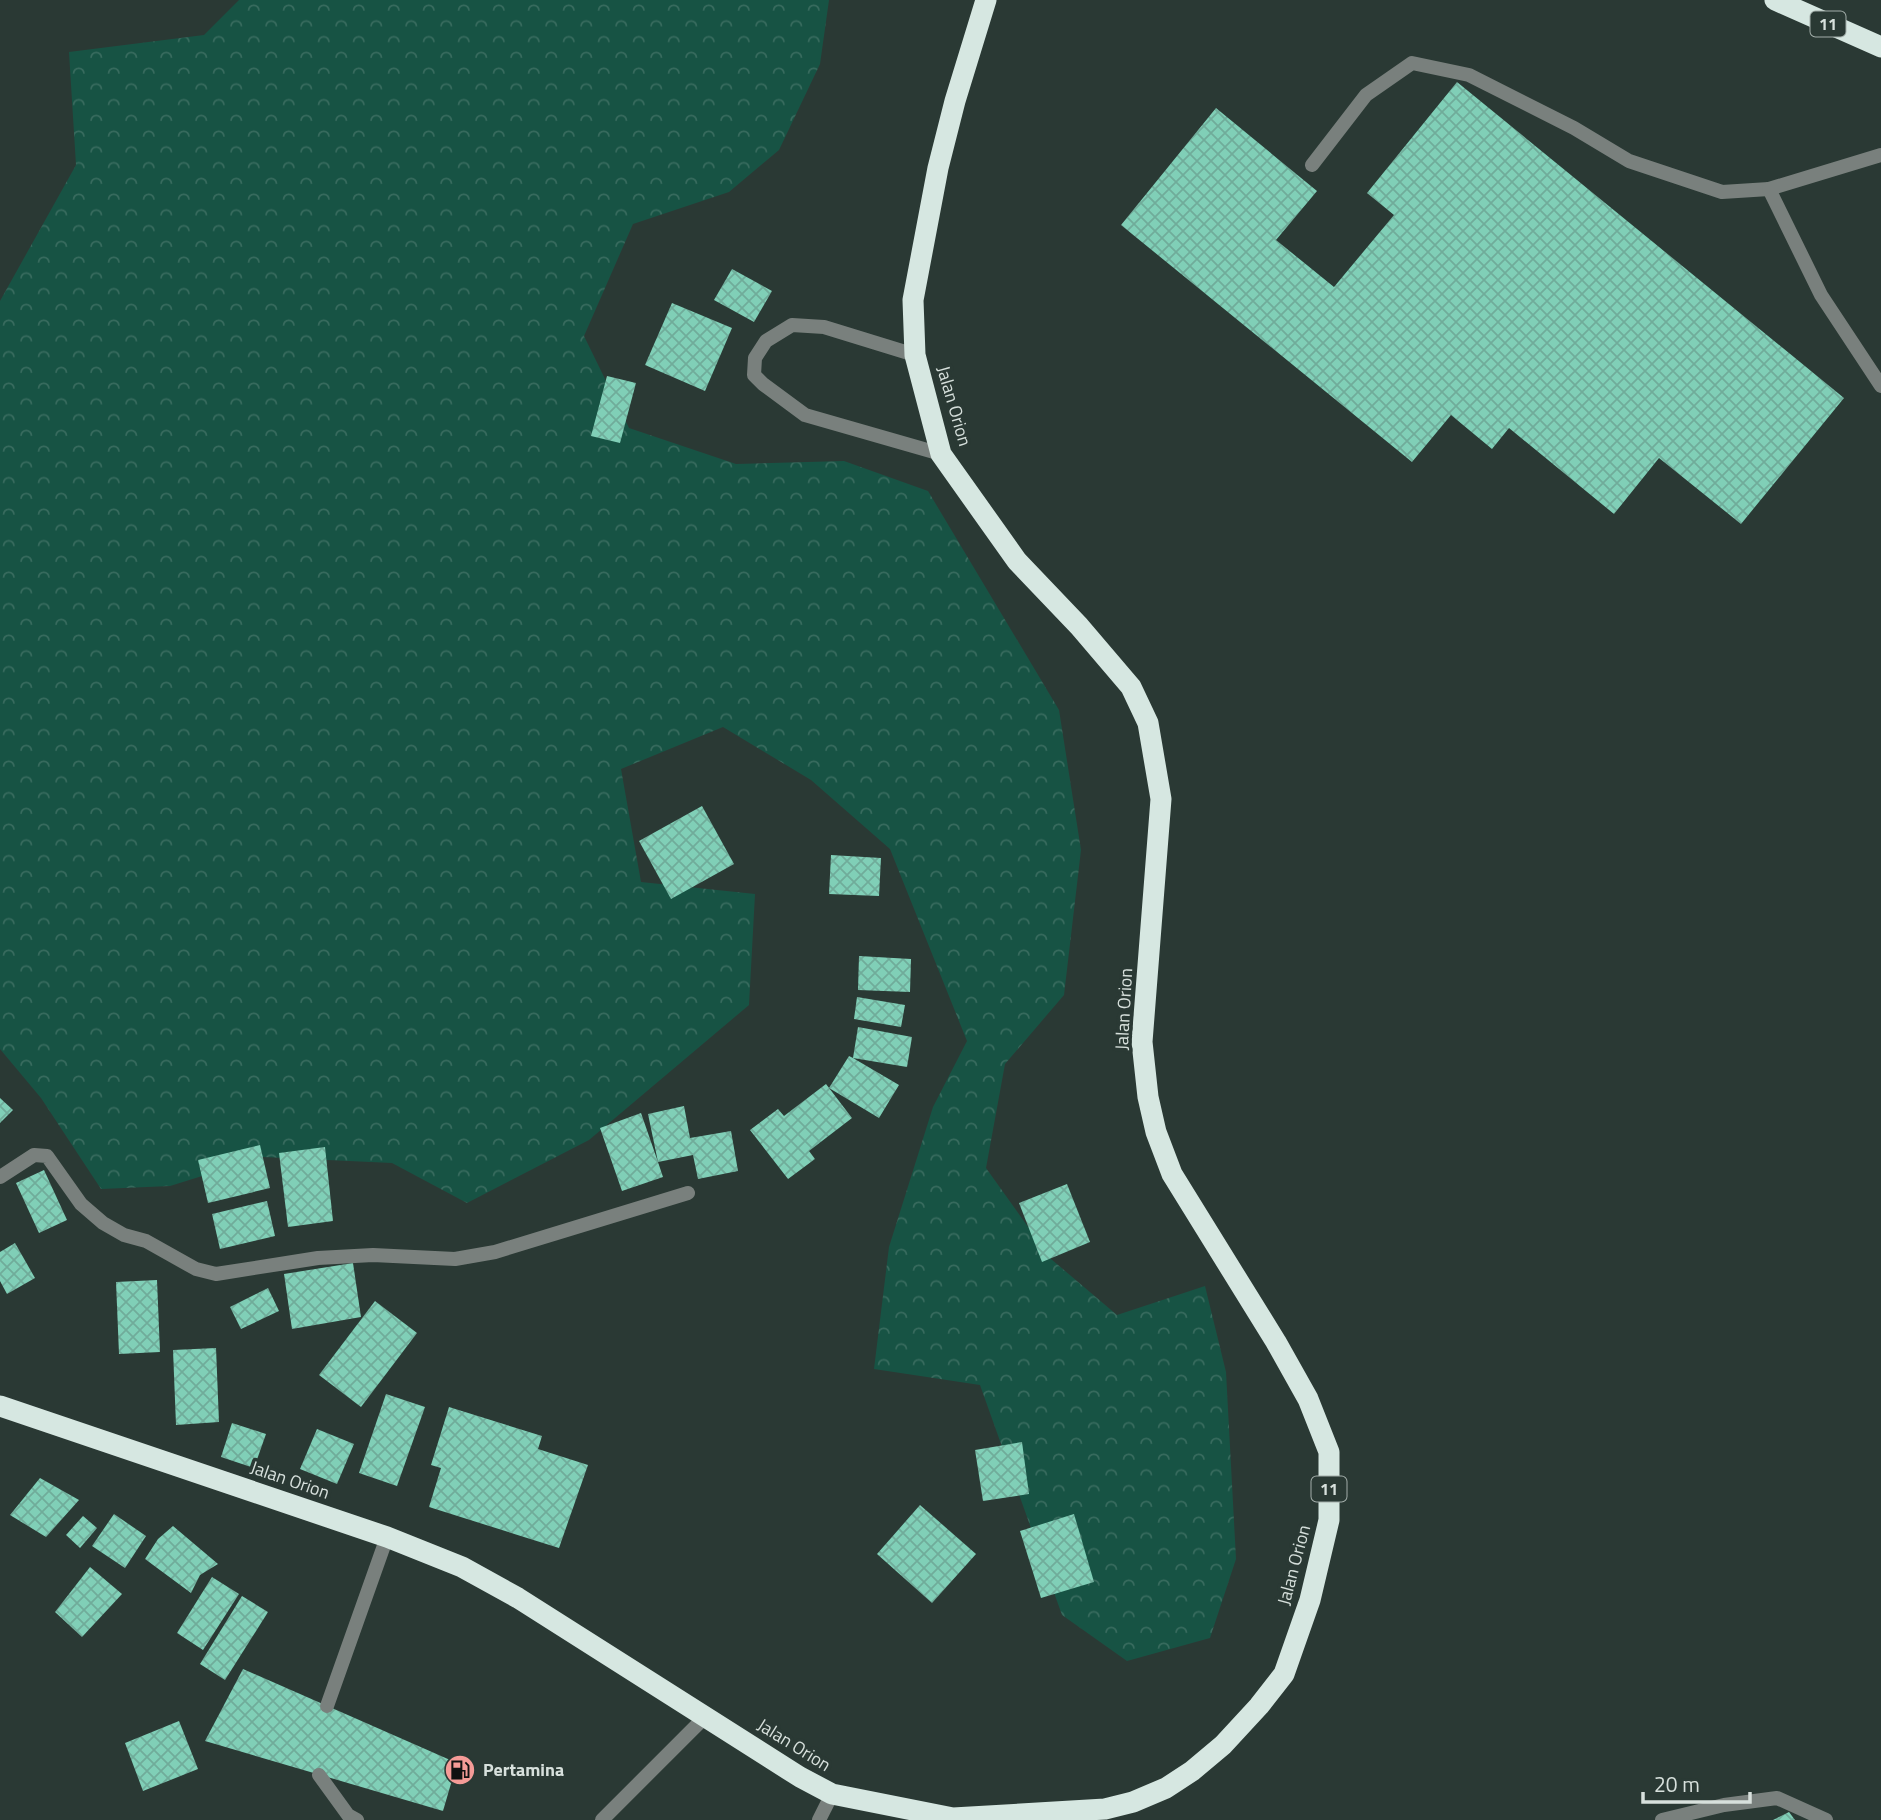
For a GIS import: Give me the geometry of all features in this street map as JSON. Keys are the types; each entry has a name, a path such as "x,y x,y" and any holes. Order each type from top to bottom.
{"highway":[{"name":"Jalan Orion","path":"0,1406 387,1537 462,1567 496,1585 800,1777 832,1794 953,1819 1105,1809 1133,1802 1166,1788 1223,1745 1265,1700 1284,1674 1310,1600 1329,1520 1329,1452 1308,1399 1172,1174 1150,1108 1142,1042 1161,799 1148,723 1130,687 1079,626 1017,561 941,454 915,355 913,300 938,168 986,0"},
{"name":"11","path":"1775,0 1881,47"}],"street":[{"path":"1312,165 1366,95 1412,63 1469,75 1574,128 1629,161 1722,192 1769,189 1881,155"},
{"path":"1769,189 1821,295 1881,386"},
{"path":"915,355 824,327 792,325 766,341 755,358 754,375 806,415 941,454"},
{"path":"0,1177 34,1155 47,1156 80,1204 103,1223 124,1235 146,1241 196,1269 216,1274 317,1258 373,1255 455,1259 495,1252 688,1194"},
{"path":"327,1706 387,1537"},
{"path":"601,1820 706,1716"},
{"path":"319,1775 348,1815 357,1820"},
{"path":"819,1820 832,1794"},
{"path":"1662,1820 1724,1805 1777,1798 1826,1820"}],"green space":[{"path":"239,0 829,0 820,64 779,150 729,192 633,224 584,336 629,428 736,464 844,461 928,491 1059,710 1081,850 1064,995 1005,1064 986,1168 1051,1259 1117,1315 1205,1286 1226,1372 1236,1559 1210,1638 1127,1661 1062,1615 980,1385 874,1369 889,1247 933,1107 967,1041 890,849 811,780 723,727 621,769 641,882 755,894 749,1005 589,1140 467,1203 392,1163 263,1157 170,1186 101,1189 41,1098 0,1049 0,301 76,165 69,52 204,35"}],"building":[{"path":"1457,82 1844,398 1741,524 1659,458 1614,514 1509,428 1492,449 1451,415 1412,462 1121,225 1216,108 1317,191 1276,240 1334,287 1394,215 1367,193"},
{"path":"732,269 772,291 754,322 714,300"},
{"path":"672,303 732,328 705,391 645,365"},
{"path":"607,376 636,383 620,443 591,436"},
{"path":"702,806 734,864 671,899 639,841"},
{"path":"831,855 881,858 879,896 829,894"},
{"path":"859,956 911,959 910,992 858,990"},
{"path":"857,997 905,1005 901,1027 854,1019"},
{"path":"858,1027 912,1037 907,1067 853,1058"},
{"path":"849,1056 899,1085 879,1118 829,1088"},
{"path":"826,1084 852,1118 809,1151 815,1159 788,1179 750,1130 778,1109 784,1116"},
{"path":"0,1098 13,1110 0,1123"},
{"path":"684,1106 690,1138 731,1131 738,1171 698,1179 693,1155 658,1162 648,1114"},
{"path":"641,1113 663,1177 622,1191 600,1128"},
{"path":"260,1145 270,1188 208,1203 198,1160"},
{"path":"325,1147 333,1221 288,1227 279,1153"},
{"path":"44,1170 67,1220 39,1233 16,1183"},
{"path":"1067,1184 1090,1242 1042,1262 1019,1203"},
{"path":"267,1201 275,1236 220,1249 212,1214"},
{"path":"15,1243 35,1278 7,1294 0,1281 0,1252"},
{"path":"353,1263 361,1317 292,1329 284,1274"},
{"path":"157,1280 160,1352 119,1354 116,1282"},
{"path":"268,1288 279,1311 241,1329 230,1307"},
{"path":"375,1301 417,1333 361,1407 319,1375"},
{"path":"216,1348 219,1422 176,1425 173,1350"},
{"path":"386,1394 425,1407 397,1486 359,1473"},
{"path":"449,1407 542,1436 538,1449 588,1465 559,1548 429,1507 441,1468 431,1465"},
{"path":"232,1423 266,1434 254,1468 221,1457"},
{"path":"317,1429 354,1444 337,1484 300,1469"},
{"path":"1022,1442 1029,1494 983,1501 975,1450"},
{"path":"40,1478 79,1500 46,1537 10,1515"},
{"path":"920,1505 976,1554 932,1603 877,1554"},
{"path":"114,1514 146,1536 125,1568 92,1546"},
{"path":"1074,1514 1094,1582 1041,1598 1020,1531"},
{"path":"83,1516 97,1528 80,1548 66,1535"},
{"path":"173,1526 218,1564 200,1575 191,1593 145,1559 158,1539"},
{"path":"90,1567 122,1594 82,1637 55,1612"},
{"path":"212,1577 239,1594 203,1650 177,1633"},
{"path":"242,1596 268,1612 225,1680 200,1664"},
{"path":"243,1669 457,1763 443,1811 205,1741"},
{"path":"179,1721 198,1769 143,1791 125,1743"},
{"path":"1789,1812 1795,1820 1773,1820"}],"place":[{"name":"Pertamina","path":"460,1770"}]}
